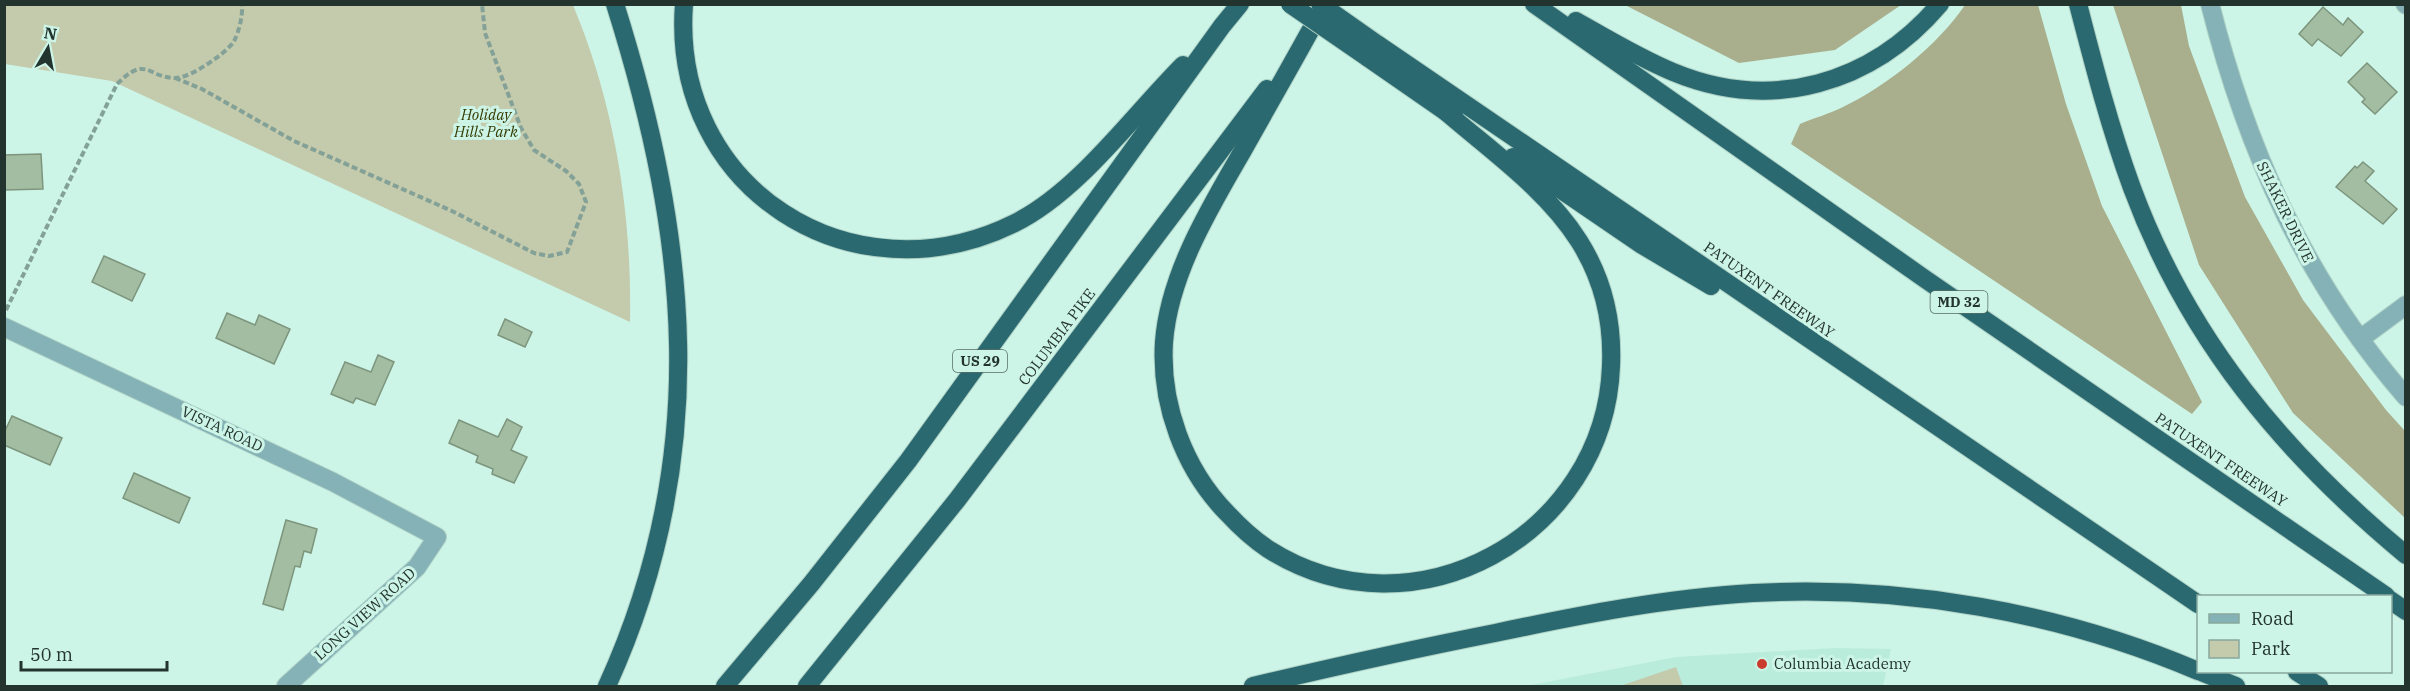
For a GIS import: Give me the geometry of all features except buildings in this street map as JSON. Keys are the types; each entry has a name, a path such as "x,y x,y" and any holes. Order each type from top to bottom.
{"highway":[{"path":"608,687 640,606 658,539 673,449 680,347 677,281 656,153 636,72 615,4"},
{"path":"684,4 686,63 695,101 710,136 730,167 763,200 834,239 870,248 908,250 952,246 986,235 1016,222 1048,201 1079,176 1143,105 1222,26"},
{"name":"US 29","path":"725,687 811,584 908,461 1240,4"},
{"path":"1290,4 1372,50 1445,111 1557,211 1579,241 1598,277 1609,315 1612,350 1611,389 1602,425 1588,460 1567,494 1539,525 1503,551 1478,564 1440,576 1402,582 1362,581 1329,576 1268,549 1241,527 1214,500 1196,474 1182,445 1170,409 1165,376 1164,342 1183,268 1205,217 1310,31"},
{"name":"PATUXENT FREEWAY","path":"1320,4 1372,50 2197,603"},
{"name":"COLUMBIA PIKE","path":"807,687 957,500 1330,4"},
{"name":"PATUXENT FREEWAY","path":"1534,4 1925,279 2382,595"},
{"path":"1546,4 1632,53 1674,73 1710,84 1746,90 1783,90 1823,83 1851,74 1902,43 1940,4"},
{"path":"2078,4 2132,188 2156,244 2186,303 2228,369 2270,425 2316,475 2406,555"},
{"path":"1445,111 1642,245 1856,373"},
{"path":"1253,687 1588,613 1673,600 1754,593 1831,592 1907,596 1990,609 2070,626 2148,650 2197,670"},
{"path":"2392,601 2406,611"},
{"path":"2204,673 2236,687"},
{"path":"2298,673 2319,687"}],"street":[{"name":"SHAKER DRIVE","path":"2210,4 2225,62 2247,128 2300,247 2360,339 2406,397"},
{"path":"2360,339 2406,305"},
{"name":"VISTA ROAD","path":"4,327 333,482 437,537"},
{"name":"LONG VIEW ROAD","path":"286,687 417,567 437,537"}],"path":[{"path":"175,78 188,75 227,50 235,40 242,4"},
{"path":"4,314 117,84 129,72 138,68 175,78 202,89 294,141 452,211 534,253 549,256 567,252 586,202 579,184 566,171 534,150 521,128 485,33 482,4"}],"shaded area":[{"path":"1625,5 1901,5 1835,50 1739,63"},
{"path":"1965,5 2038,5 2066,104 2102,206 2202,402 2192,414 1791,144 1800,124 1860,98 1894,76 1941,35"},
{"path":"2113,5 2181,5 2189,46 2245,197 2303,300 2386,410 2405,431 2405,518 2293,413 2199,265"},
{"name":"Columbia Academy","path":"1834,648 1891,649 1883,686 1526,686 1676,657"}],"green space":[{"name":"Holiday Hills Park","path":"4,5 573,5 600,82 618,160 628,241 630,322 112,81 5,64"},
{"path":"1676,667 1683,686 1620,686"}],"place":[{"name":"Columbia Academy","path":"1762,664"}]}
